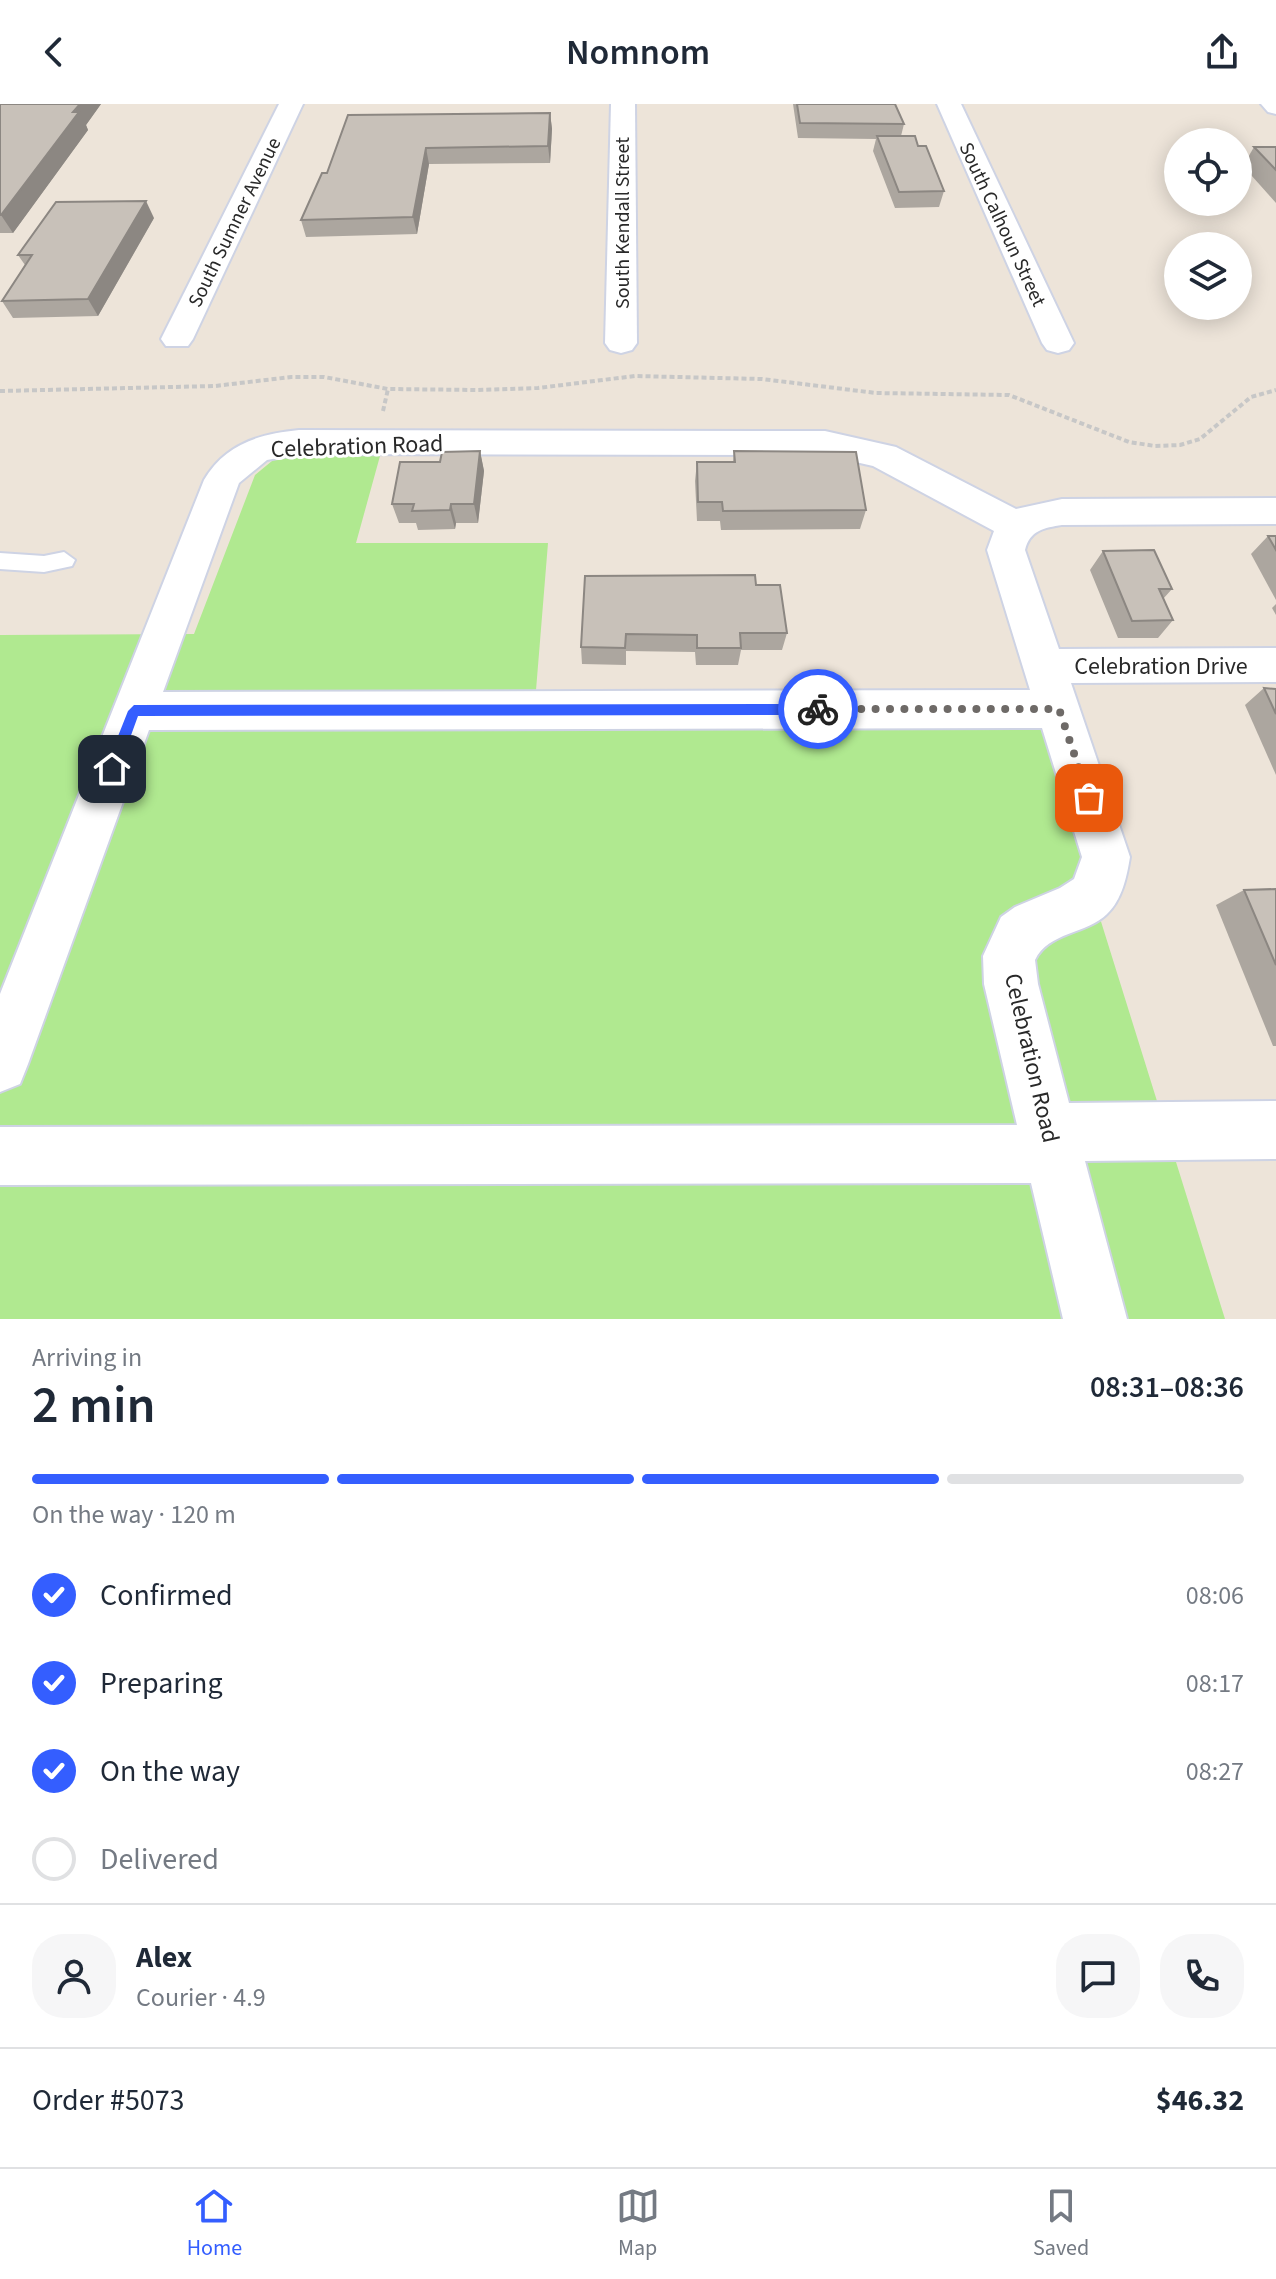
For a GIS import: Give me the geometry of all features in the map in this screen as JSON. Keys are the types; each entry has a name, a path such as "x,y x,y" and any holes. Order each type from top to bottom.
{"street":[{"name":"South Sumner Avenue","path":"177,339 291,104"},
{"name":"South Kendall Street","path":"621,343 623,104"},
{"name":"South Calhoun Street","path":"949,104 1058,343"},
{"name":"Celebration Road","path":"0,1064 222,480 244,456 282,443 848,445 883,456 1015,525 1008,537 1006,550 1106,857 1104,880 1092,898 1043,919 1022,933 1009,954 1011,984 1095,1319"},
{"path":"1015,525 1032,517 1062,512 1276,511"},
{"name":"Celebration Drive","path":"134,711 1052,688 1276,665"},
{"path":"0,1156 1051,1143 1276,1130"}],"lane":[{"path":"0,561 44,564 64,560"}],"path":[{"path":"0,391 215,386 291,377 324,377 388,389 478,390 538,388 635,376 762,379 876,393 1009,395 1129,442 1155,446 1180,445 1200,439 1251,397 1276,390"}],"green space":[{"path":"278,456 380,456 356,543 548,543 533,727 1040,726 1225,1319 0,1319 0,635 194,634 255,475"}],"building":[{"path":"0,104 80,104 73,112 79,112 1,215 0,215"},
{"path":"797,104 895,104 904,124 800,123"},
{"path":"550,113 548,146 426,148 413,217 301,220 322,173 327,173 348,115"},
{"path":"877,136 915,136 918,146 926,146 944,191 899,192"},
{"path":"1254,147 1276,147 1276,170"},
{"path":"146,201 88,299 2,301 32,255 18,255 56,202"},
{"path":"480,451 474,504 451,504 450,510 412,511 414,504 392,504 400,462 440,462 442,452"},
{"path":"734,451 856,452 866,510 723,511 722,502 698,502 697,462 735,462"},
{"path":"1268,536 1276,536 1276,550"},
{"path":"1154,550 1172,589 1159,589 1173,620 1132,621 1103,551"},
{"path":"755,575 756,585 780,585 787,633 740,633 741,648 697,648 697,635 626,634 625,648 581,647 585,576"},
{"path":"1264,688 1276,689 1276,714"},
{"path":"1276,889 1276,965 1244,890"}],"way so far":[{"path":"818,709 1059,709 1089,798"}],"route":[{"path":"112,769 134,711 818,709"}]}
